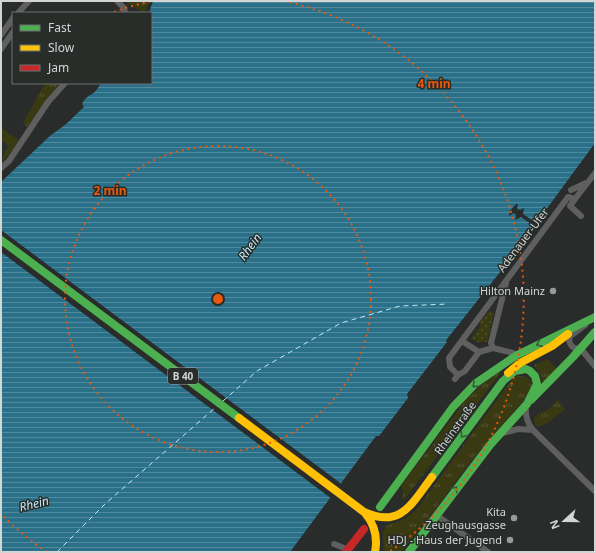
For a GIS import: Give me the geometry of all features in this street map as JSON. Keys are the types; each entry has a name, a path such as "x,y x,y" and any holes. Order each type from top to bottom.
{"main road":[{"name":"B 40","path":"1,240 364,512 376,531 377,542 375,552"},
{"name":"Rheinstraße","path":"380,507 397,486 453,408 476,384 517,355 594,318"},
{"path":"503,381 516,365 561,341 573,329"},
{"name":"Rheinstraße","path":"436,515 500,434 525,406 581,349 595,332"},
{"name":"Rheinstraße","path":"364,512 374,516 387,518 398,515 407,510 503,381 520,369 529,370 534,374 537,380 537,386 525,406"},
{"name":"B 40","path":"409,552 436,515"},
{"path":"345,550 364,529"}],"street":[{"path":"19,12 29,1"},
{"path":"117,1 124,8 125,12"},
{"path":"1,35 12,19"},
{"path":"1,49 12,33"},
{"path":"1,168 8,161 48,102 64,84"},
{"name":"Adenauer-Ufer","path":"479,352 465,371 457,377 450,367 448,362 449,358 568,197 576,199 595,173"},
{"name":"Adenauer-Ufer","path":"571,190 587,183"},
{"path":"576,199 570,206 581,216"},
{"path":"492,346 507,280"},
{"name":"Rheinstraße","path":"581,349 575,349 571,346 569,337 594,318"},
{"path":"462,341 479,352 492,346 513,353"},
{"path":"581,349 595,366"},
{"path":"525,406 529,426 595,491"},
{"path":"500,434 518,429 533,430"},
{"path":"436,515 488,552"},
{"path":"334,544 345,550"}],"green space":[{"path":"127,1 149,1 144,12 126,2"},
{"path":"44,84 59,84 27,127 23,123"},
{"path":"1,128 19,140 1,164 4,153 9,146 1,140"},
{"path":"490,310 494,313 487,342 478,342 471,339 481,325 479,323"},
{"path":"547,359 557,369 543,385 540,374 534,365"},
{"path":"501,370 502,371 404,500 402,499 403,492 401,486 465,401 485,382"},
{"path":"517,376 528,377 533,386 531,392 476,455 402,552 383,552 383,532 386,526 406,518 416,510 507,386"},
{"path":"559,398 560,403 565,409 548,423 538,427 535,424 534,417 550,408"}],"water":[{"name":"Rhein","path":"153,1 595,1 595,143 504,267 447,339 447,342 407,394 408,398 379,436 376,436 290,552 1,552 1,182 51,135 65,125 84,107 82,104 84,100 95,92 100,84 152,84 152,12 149,12"}],"pier":[{"path":"516,204 518,204 517,209 520,210 524,208 523,214 536,223 534,226 521,217 515,220 516,215 514,213 509,216 510,211"},
{"path":"1,230 343,485 332,499 1,252"}],"ferry route":[{"path":"223,401 257,371 341,323 400,306 448,304"},
{"path":"57,552 105,504 216,407"}],"traffic: fast":[{"path":"1,240 239,418"},
{"path":"380,507 453,407 476,383 517,355 595,317"},
{"path":"531,400 595,332"},
{"path":"409,552 490,445 527,404 537,384 535,376 530,371 526,369 515,371 503,381 432,477"}],"traffic: slow":[{"path":"508,373 520,363 552,346 568,334"},
{"path":"239,418 364,512 377,516 387,517 397,515 404,511 418,496 432,477"},
{"path":"365,513 375,531 375,552"}],"traffic: jam":[{"path":"346,552 364,529"}],"place":[{"name":"Hilton Mainz","path":"553,291"},
{"name":"Kita Zeughausgasse","path":"514,518"},
{"name":"HDJ - Haus der Jugend","path":"510,540"}]}
